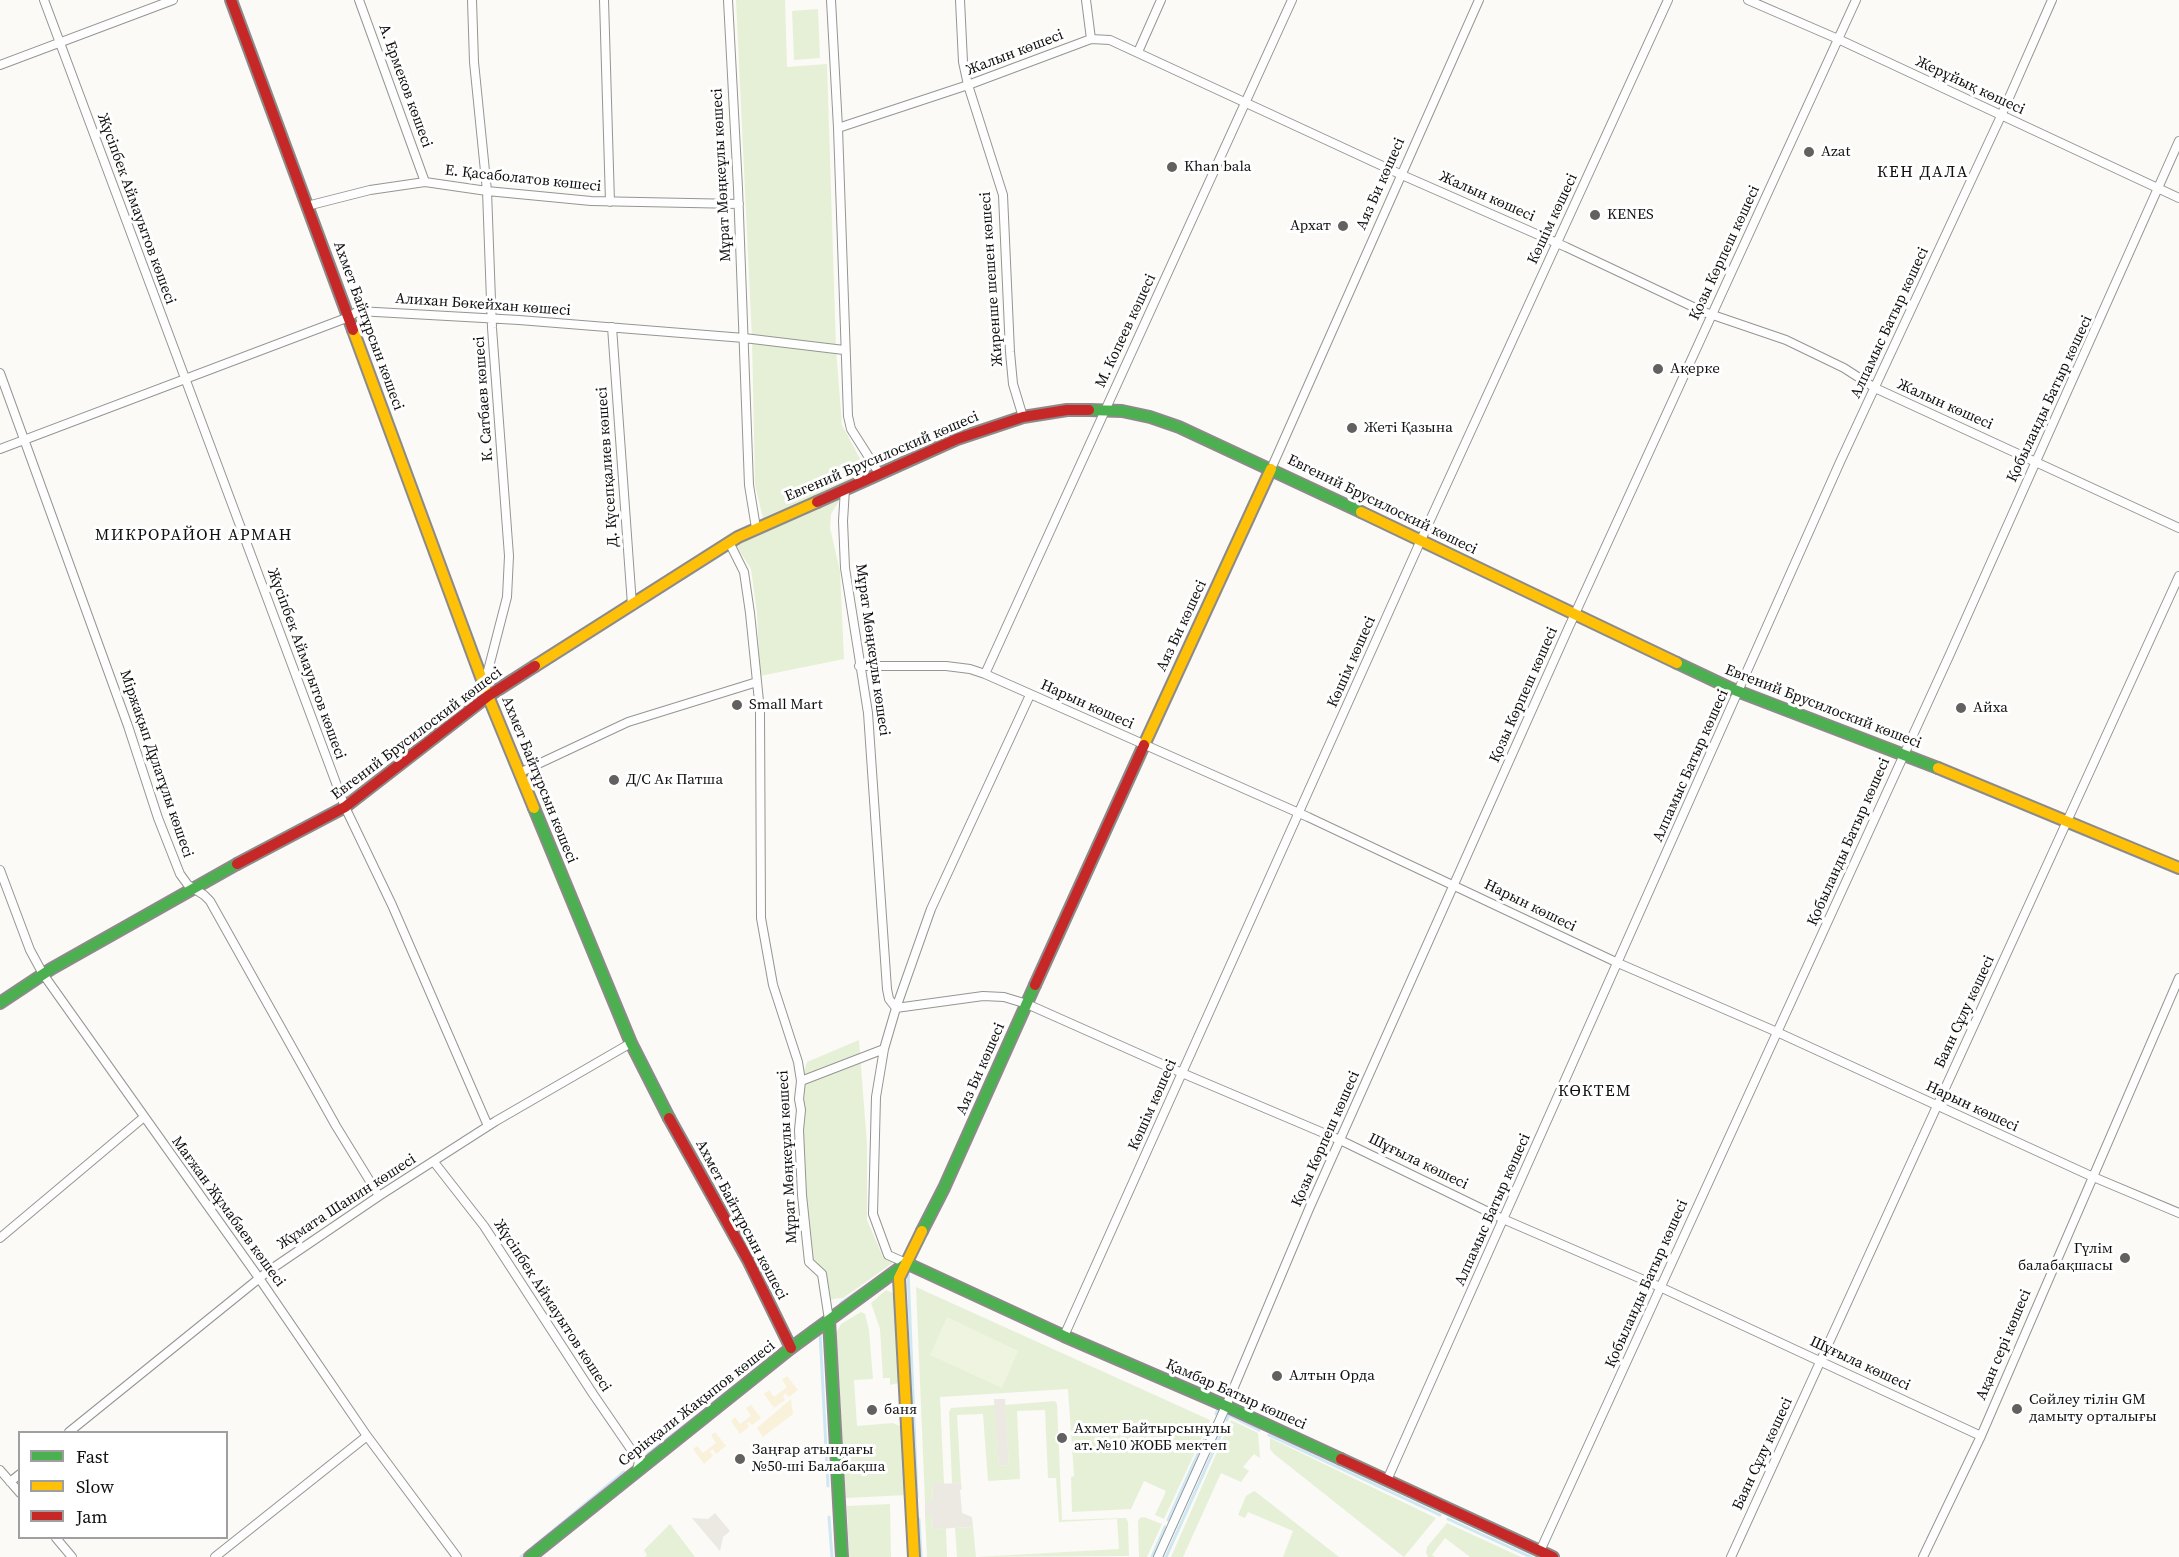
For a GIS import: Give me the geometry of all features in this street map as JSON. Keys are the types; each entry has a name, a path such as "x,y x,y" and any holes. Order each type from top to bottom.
{"main road":[{"name":"Ахмет Байтұрсын көшесі","path":"231,0 486,691 631,1043 672,1124 748,1260 791,1348"},
{"name":"Евгений Брусилоский көшесі","path":"0,1003 42,974 192,888 345,807 486,691 632,605 729,542 957,439 1023,417 1067,410 1122,411 1160,421 1271,469 1739,692 1904,754 2179,868"},
{"name":"Аяз Би көшесі","path":"906,1263 944,1188 1143,745 1271,469"},
{"name":"Серікқали Жақыпов көшесі","path":"530,1557 791,1348 906,1263"},
{"path":"906,1263 900,1278 900,1290 914,1557"},
{"name":"Қамбар Батыр көшесі","path":"906,1263 1064,1336 1226,1406 1553,1557"},
{"path":"886,1278 894,1281 900,1290"},
{"name":"Мұрат Мөңкеұлы көшесі","path":"829,1320 842,1557"}],"street":[{"name":"Жүсіпбек Аймауытов көшесі","path":"44,0 345,807 397,916 488,1126"},
{"path":"0,65 173,0"},
{"name":"А. Ермеков көшесі","path":"359,0 425,182"},
{"name":"К. Сатбаев көшесі","path":"472,0 474,62 487,191 492,318 509,556 506,605 486,691"},
{"path":"604,0 610,202"},
{"name":"Мұрат Мөңкеұлы көшесі","path":"728,0 739,204 749,484 756,528"},
{"path":"831,0 838,128 844,350 849,423 879,473"},
{"name":"Жиренше шешен көшесі","path":"960,0 963,62 968,85 1003,195 1010,352 1013,384 1023,417"},
{"path":"1086,0 1091,39"},
{"path":"1138,52 1161,0"},
{"name":"М. Копеев көшесі","path":"985,674 1292,0"},
{"name":"Аяз Би көшесі","path":"1271,469 1479,0"},
{"name":"Көшім көшесі","path":"1064,1336 1420,540 1668,0"},
{"name":"Жерұйық көшесі","path":"1748,0 1838,39 2179,198"},
{"name":"Қозы Көрпеш көшесі","path":"1158,1557 1226,1406 1340,1140 1575,613 1856,0"},
{"name":"Алпамыс Батыр көшесі","path":"1387,1480 1835,473 2001,116 2052,0"},
{"name":"Жалын көшесі","path":"838,128 968,85 1091,39 1110,40 1712,315 1786,340 1844,368 1875,388 2179,528"},
{"name":"Қобыланды Батыр көшесі","path":"1540,1551 2072,384 2179,141"},
{"name":"Е. Қасаболатов көшесі","path":"308,206 370,190 425,182 487,191 610,202 739,204"},
{"name":"Алихан Бөкейхан көшесі","path":"0,449 349,317 358,311 612,327 744,338 844,350"},
{"name":"Д. Күсепқалиев көшесі","path":"612,327 632,605"},
{"name":"Міржақып Дұлатұлы көшесі","path":"0,374 180,874 192,888 210,901 336,1126 379,1196"},
{"name":"Мұрат Мөңкеұлы көшесі","path":"845,489 843,521 845,568 868,713 887,989 889,999 896,1008"},
{"name":"Мұрат Мөңкеұлы көшесі","path":"729,542 744,572 760,711 761,918 773,985 798,1062 801,1081 802,1195 809,1262 822,1274 829,1320"},
{"name":"Баян Сұлу көшесі","path":"1731,1557 2179,576"},
{"name":"Нарын көшесі","path":"860,666 946,666 970,669 985,674 1299,813 1618,963 1777,1032 2091,1176 2179,1213"},
{"path":"519,773 628,722 757,682"},
{"path":"906,1263 888,1255 873,1214 876,1097 884,1049 931,909 1030,694"},
{"name":"Мағжан Жұмабаев көшесі","path":"0,870 30,950 42,974 259,1278 367,1436 457,1557"},
{"name":"Ақан сері көшесі","path":"1923,1557 1981,1436 2091,1176 2179,978"},
{"name":"Шұғыла көшесі","path":"896,1008 983,996 1004,997 1027,1004 1340,1140 1503,1218 1821,1360 1981,1436"},
{"name":"Жұмата Шанин көшесі","path":"70,1431 259,1278 379,1196 488,1126 631,1043"},
{"path":"801,1081 884,1049"},
{"path":"0,1238 144,1117"},
{"name":"Жүсіпбек Аймауытов көшесі","path":"434,1162 484,1226 592,1394 639,1461 637,1470"},
{"path":"215,1557 367,1436"},
{"path":"0,1470 18,1492"},
{"path":"10,1482 18,1476"},
{"path":"57,1539 72,1557"}],"green space":[{"path":"736,0 785,0 787,67 827,64 836,349 842,425 867,472 763,518 755,485 752,339"},
{"path":"818,9 820,58 794,60 792,11"},
{"path":"841,498 831,514 830,528 840,571 844,659 760,676 757,613 751,569 736,546 751,537"},
{"path":"859,1040 867,1145 867,1220 883,1257 894,1262 843,1298 825,1300 822,1274 809,1262 802,1195 801,1081 807,1062"},
{"path":"916,1287 1210,1420 1164,1519 1155,1515 1166,1491 1144,1481 1131,1509 1072,1512 1071,1477 1074,1476 1068,1389 940,1397 944,1484 932,1484 933,1502 925,1502"},
{"path":"886,1290 893,1293 894,1299 899,1383 890,1385 890,1378 883,1378 880,1329 871,1303"},
{"path":"861,1312 865,1314 869,1330 873,1379 854,1380 857,1426 893,1423 902,1427 906,1495 846,1498 836,1333 841,1324"},
{"path":"947,1317 1018,1351 1002,1388 930,1355"},
{"path":"1055,1401 1057,1404 1062,1520 1126,1518 1129,1556 978,1557 1119,1549 1117,1519 1059,1522 1056,1478 1048,1478 1045,1410 1017,1411 1020,1479 988,1481 983,1414 957,1415 961,1483 952,1483 949,1412 951,1408 995,1405 999,1466 1009,1465 1005,1405"},
{"path":"1231,1420 1258,1433 1260,1458 1254,1454 1243,1467 1249,1471 1241,1482 1221,1473 1183,1557 1171,1557"},
{"path":"1270,1438 1436,1518 1404,1557 1274,1454 1270,1449"},
{"path":"1254,1491 1339,1557 1283,1557 1293,1531 1248,1512 1245,1518 1238,1515 1246,1496"},
{"path":"890,1504 891,1557 849,1557 847,1506"},
{"path":"932,1514 933,1529 946,1528 947,1557 927,1557 925,1515"},
{"path":"1144,1517 1162,1524 1147,1557 1139,1557 1138,1521"},
{"path":"1447,1523 1521,1557 1470,1557 1445,1538 1432,1555 1435,1557 1428,1557 1427,1547"},
{"path":"670,1524 695,1557 645,1557 647,1555 644,1550"},
{"path":"973,1527 976,1557 957,1557 955,1528"}],"sand":[{"path":"787,1376 798,1390 789,1397 785,1393 783,1396 785,1400 774,1408 764,1394 769,1390 774,1397 787,1387 782,1380"},
{"path":"791,1399 793,1414 763,1437 757,1428"},
{"path":"751,1405 761,1418 752,1425 747,1423 749,1427 740,1434 731,1421 735,1417 740,1424 751,1416 746,1408"},
{"path":"715,1432 726,1446 716,1454 713,1449 710,1451 713,1456 704,1464 693,1449 697,1446 703,1453 716,1443 711,1435"}],"shaded area":[{"path":"994,1399 1005,1399 1009,1465 999,1466"},
{"path":"961,1483 962,1513 972,1517 973,1527 933,1529 932,1515 925,1515 925,1502 933,1501 932,1484"},
{"path":"715,1513 730,1531 723,1537 720,1551 692,1518 708,1519"}],"waterway":[{"path":"908,1270 917,1497"},
{"path":"841,1303 878,1278"},
{"path":"806,1330 814,1324"},
{"path":"820,1332 828,1486"},
{"path":"648,1454 739,1383"},
{"path":"1216,1414 1218,1409"},
{"path":"1227,1420 1229,1415 1259,1430"},
{"path":"1168,1520 1211,1425"},
{"path":"1166,1557 1223,1430"},
{"path":"1269,1435 1440,1515"},
{"path":"521,1557 624,1472"},
{"path":"829,1517 832,1557"},
{"path":"919,1519 921,1557"},
{"path":"1448,1519 1531,1557"},
{"path":"1152,1557 1165,1527"}],"traffic: fast":[{"path":"1089,410 1122,411 1179,427 1361,512"},
{"path":"1677,663 1732,689 1938,768"},
{"path":"534,808 631,1043 669,1118"},
{"path":"0,1003 51,969 237,864"},
{"path":"922,1231 944,1188 1035,985"},
{"path":"906,1263 1341,1459"},
{"path":"530,1557 791,1348 904,1265"},
{"path":"829,1320 842,1557"}],"traffic: slow":[{"path":"353,330 488,696 534,808"},
{"path":"1144,745 1271,469"},
{"path":"535,666 738,537 817,502"},
{"path":"1361,512 1677,663"},
{"path":"1938,768 2179,868"},
{"path":"914,1557 899,1278 922,1231"}],"traffic: jam":[{"path":"231,0 353,330"},
{"path":"817,502 957,439 1023,417 1067,410 1089,410"},
{"path":"237,864 345,807 488,696 535,666"},
{"path":"1035,985 1144,745"},
{"path":"669,1118 748,1260 791,1348"},
{"path":"1341,1459 1553,1557"}],"place":[{"name":"Azat","path":"1809,152"},
{"name":"Khan bala","path":"1172,167"},
{"name":"KENES","path":"1595,215"},
{"name":"Архат","path":"1343,226"},
{"name":"Ақерке","path":"1658,369"},
{"name":"Жеті Қазына","path":"1352,428"},
{"name":"Small Mart","path":"737,705"},
{"name":"Айха","path":"1961,708"},
{"name":"Д/С Ак Патша","path":"614,780"},
{"name":"Гүлім балабақшасы","path":"2125,1258"},
{"name":"Алтын Орда","path":"1277,1376"},
{"name":"Сөйлеу тілін GM дамыту орталығы","path":"2017,1409"},
{"name":"баня","path":"872,1410"},
{"name":"Ахмет Байтырсынұлы ат. №10 ЖОББ мектеп","path":"1062,1438"},
{"name":"Заңғар атындағы №50-ші Балабақша","path":"740,1459"}],"district":[{"name":"КЕН ДАЛА","path":"1923,173"},
{"name":"МИКРОРАЙОН АРМАН","path":"194,536"},
{"name":"КӨКТЕМ","path":"1595,1092"}]}
